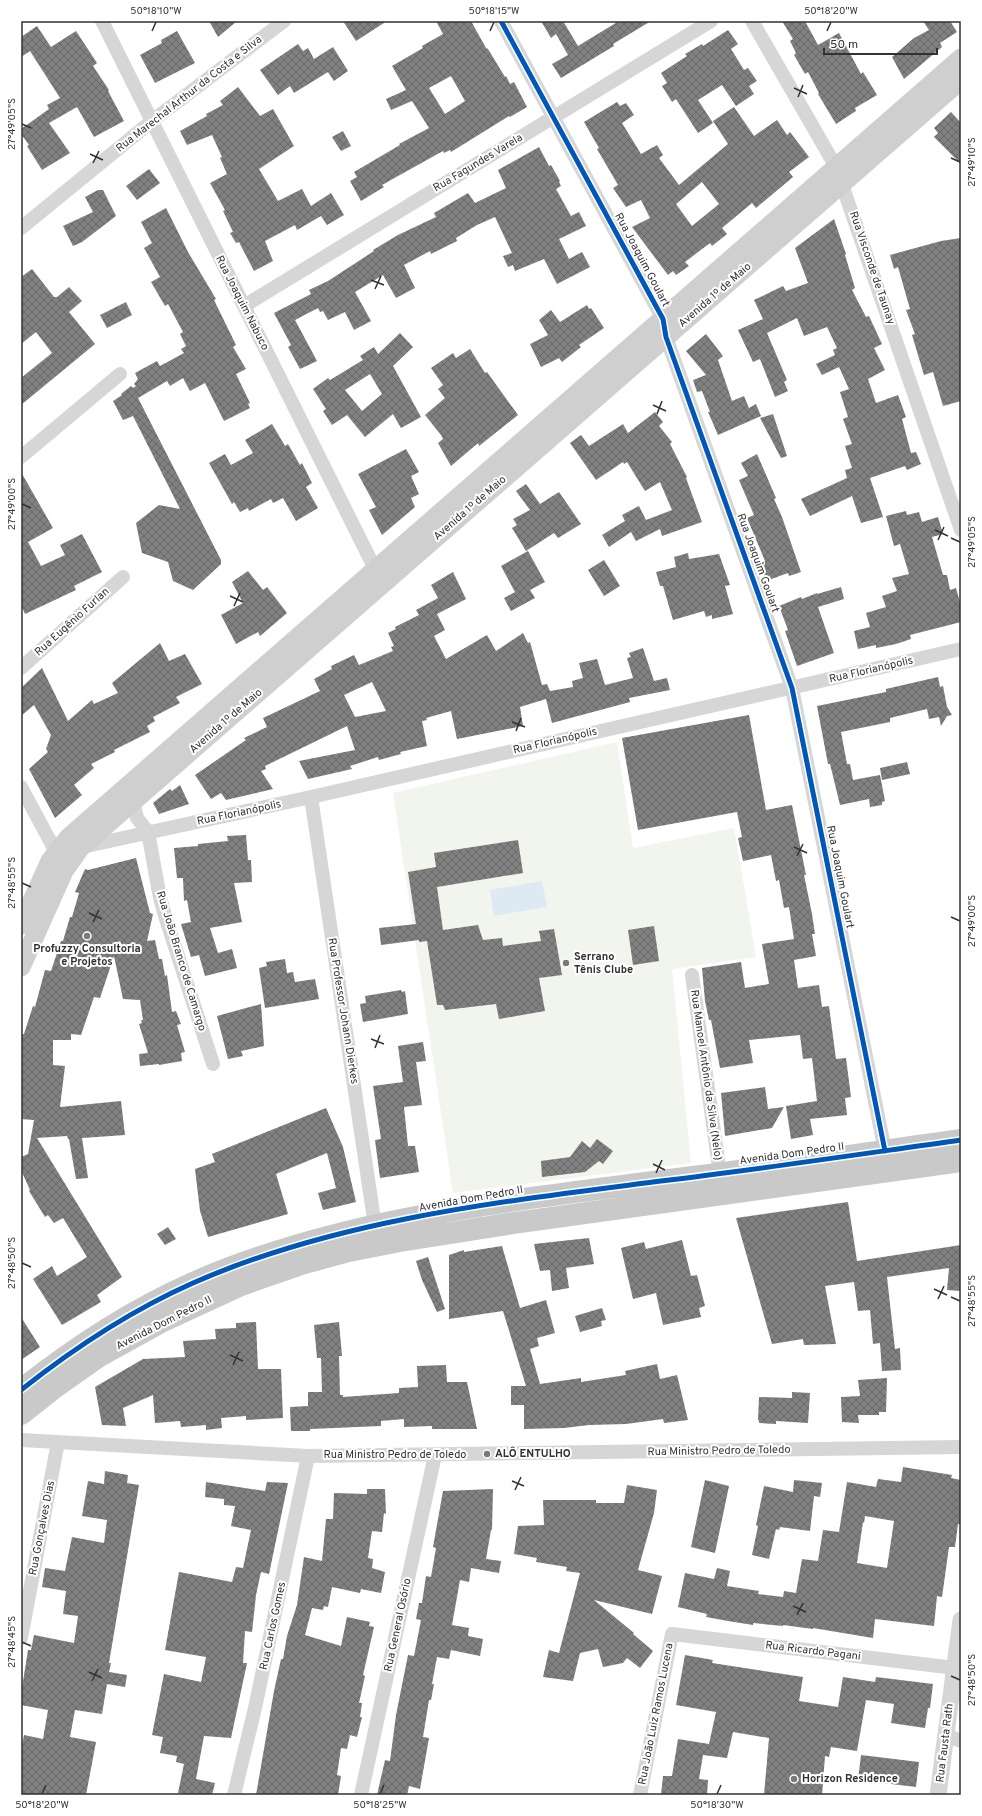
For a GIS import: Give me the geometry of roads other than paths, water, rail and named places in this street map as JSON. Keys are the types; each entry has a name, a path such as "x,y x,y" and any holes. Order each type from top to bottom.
{"main road":[{"name":"Avenida 1º de Maio","path":"21,925 44,873 56,852 69,837 666,337 961,58"},
{"name":"Avenida 1º de Maio","path":"21,967 61,877 71,859 81,847 133,802 663,319 839,175 961,80"},
{"path":"56,852 81,847"},
{"name":"Avenida Dom Pedro II","path":"21,1390 87,1342 112,1326 192,1284 252,1260 295,1246 375,1226 560,1194 720,1174 961,1140"},
{"name":"Avenida Dom Pedro II","path":"21,1414 54,1388 98,1358 163,1321 241,1285 301,1264 349,1251 492,1227 961,1161"}],"street":[{"name":"Rua Joaquim Nabuco","path":"102,21 379,577"},
{"name":"Rua Marechal Arthur da Costa e Silva","path":"21,228 152,121 284,21"},
{"name":"Rua Joaquim Goulart","path":"501,21 663,319 666,337 792,688 885,1151"},
{"name":"Rua Fagundes Varela","path":"244,306 711,21"},
{"name":"Rua Visconde de Taunay","path":"752,21 839,175 961,530"},
{"path":"21,457 120,374"},
{"name":"Rua Eugênio Furlan","path":"21,668 123,577"},
{"name":"Rua Florianópolis","path":"81,847 311,797 961,649"},
{"path":"21,787 56,852"},
{"name":"Rua Professor Johann Dierkes","path":"311,797 375,1226"},
{"path":"133,802 137,818 148,832"},
{"name":"Rua João Branco de Camargo","path":"148,832 160,898 214,1064"},
{"name":"Rua Manoel Antônio da Silva (Nelo)","path":"692,975 720,1174"},
{"name":"Rua Ministro Pedro de Toledo","path":"21,1440 308,1456 961,1447"},
{"name":"Rua Gonçalves Dias","path":"21,1638 58,1442"},
{"name":"Rua General Osório","path":"361,1795 435,1455"},
{"name":"Rua Carlos Gomes","path":"234,1795 258,1695 308,1456"},
{"name":"Rua Fausta Rath","path":"938,1795 953,1738 955,1668 961,1620"},
{"name":"Rua Ricardo Pagani","path":"672,1634 955,1668"},
{"name":"Rua João Luiz Ramos Lucena","path":"640,1795 672,1634"}],"place":[{"name":"Profuzzy Consultoria e Projetos","path":"87,936"},
{"name":"Serrano Tênis Clube","path":"566,963"},
{"name":"ALÔ ENTULHO","path":"487,1454"},
{"name":"Horizon Residence","path":"794,1779"}]}
